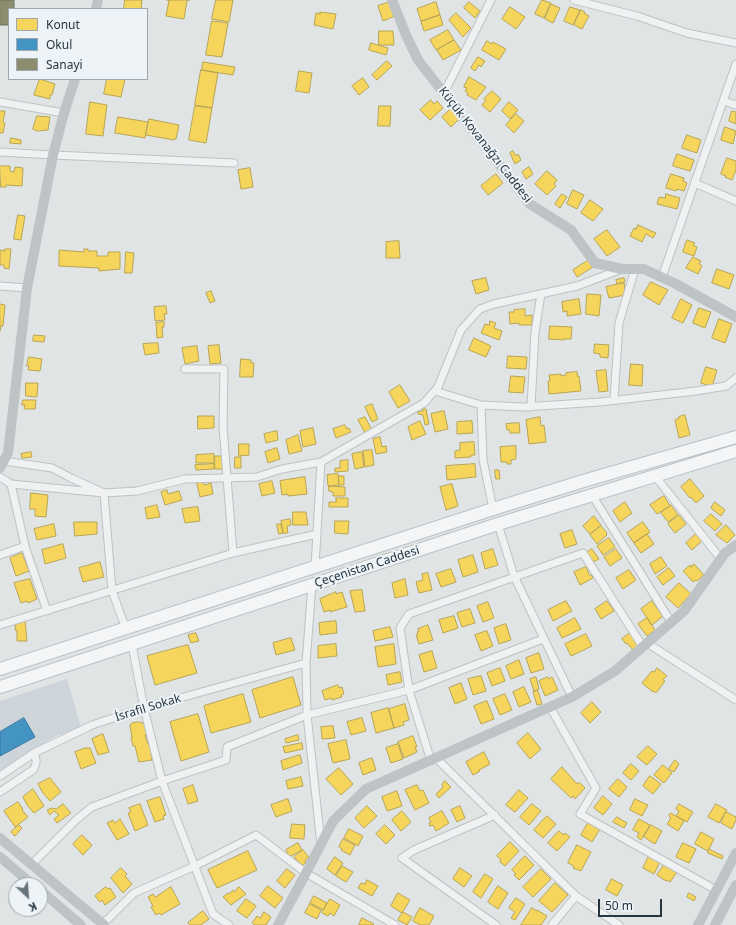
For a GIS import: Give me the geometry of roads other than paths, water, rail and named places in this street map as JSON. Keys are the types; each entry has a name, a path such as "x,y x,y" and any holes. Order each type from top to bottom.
{"main road":[{"name":"Çeçenistan Caddesi","path":"0,669 493,509 736,437"},
{"name":"Çeçenistan Caddesi","path":"0,687 498,524 736,452"}],"street":[{"name":"Küçük Kovanağzı Caddesi","path":"392,0 418,60 530,204 571,230 595,263 622,269 644,269 662,277 736,317"},
{"path":"444,93 491,0"},
{"path":"574,0 637,16 687,33 736,43"},
{"path":"662,277 736,64"},
{"path":"75,80 53,155 27,288 8,453 2,464 52,468 104,493"},
{"path":"723,101 736,104"},
{"path":"0,102 64,113"},
{"path":"0,152 234,163"},
{"path":"695,183 736,201"},
{"path":"0,477 11,484 104,493 137,491 185,479 258,477 282,469 321,462 424,403 438,387 461,330 480,309 494,304 577,286 622,269"},
{"path":"614,400 619,323 635,269"},
{"path":"0,286 27,288"},
{"path":"531,407 535,332 541,294"},
{"path":"186,369 224,369 223,427 233,553"},
{"path":"435,391 481,405 531,407 696,391 726,386 736,378"},
{"path":"481,405 483,460 493,509"},
{"path":"315,567 321,462"},
{"path":"655,476 721,559"},
{"path":"11,484 25,546 47,611"},
{"path":"104,493 112,591 126,629"},
{"path":"592,495 671,622"},
{"path":"498,524 514,576 572,698"},
{"path":"0,625 233,553 317,534"},
{"path":"278,925 333,821 366,788 572,698 615,671 684,611 725,553 736,545"},
{"path":"0,555 25,546"},
{"path":"619,925 576,896 495,816 434,759 409,690 400,628 409,614 583,553 645,645 736,700"},
{"path":"312,585 306,663 307,715 321,844"},
{"path":"32,864 76,819 92,806 226,760 227,747 307,715 409,690 543,639"},
{"path":"132,645 144,708 162,781 213,914 229,925"},
{"name":"İsrafil Sokak","path":"0,776 34,753 92,725 144,708 306,663"},
{"path":"550,707 596,788 580,814 716,890"},
{"path":"0,792 33,770 37,759 34,753"},
{"path":"495,816 414,850 402,858 496,925"},
{"path":"0,838 104,925 134,892 195,866 256,835 306,874 395,925"},
{"path":"698,925 736,853"},
{"path":"0,857 24,877"},
{"path":"715,925 736,886"},
{"path":"552,925 576,896"},
{"path":"48,897 81,925"}]}
